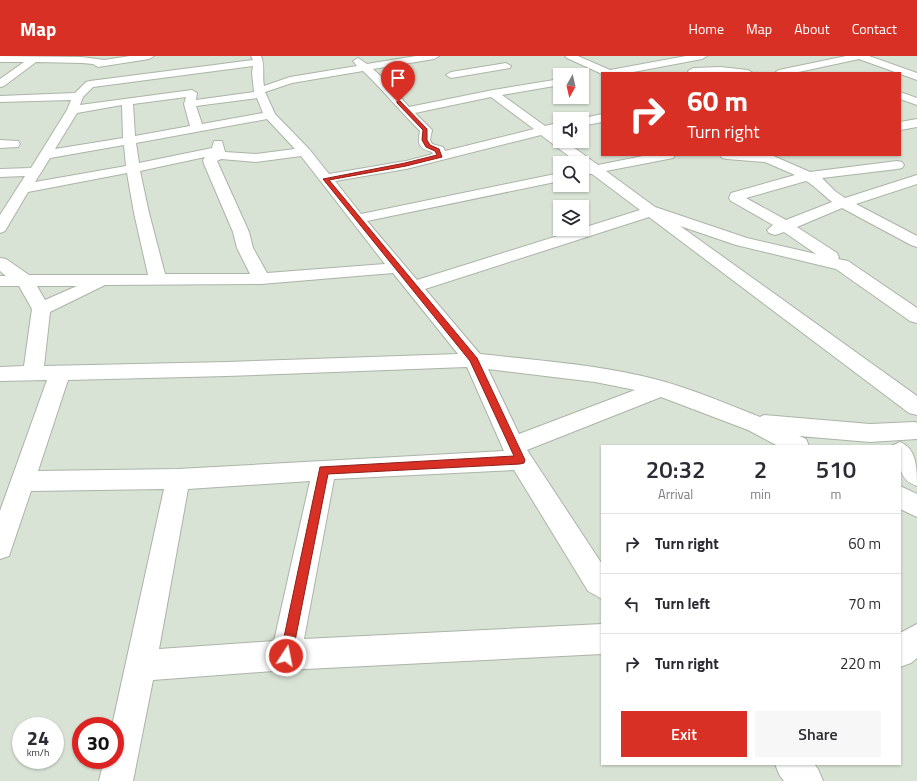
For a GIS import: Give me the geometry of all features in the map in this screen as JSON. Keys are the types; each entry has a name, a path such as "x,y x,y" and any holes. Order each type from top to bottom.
{"street":[{"path":"0,228 6,212 36,172 73,110 78,96 96,69 149,56"},
{"path":"73,110 127,101 191,98 260,92 290,80 358,61 397,62 420,57 434,56"},
{"path":"451,74 509,68 493,56"},
{"path":"570,56 606,72"},
{"path":"654,56 695,72 720,70 739,72"},
{"path":"617,72 702,56"},
{"path":"785,72 860,56 917,77"},
{"path":"0,59 82,60 96,69 187,67 258,59 257,73 260,92 270,115 304,152 357,219 474,360 517,453 600,582"},
{"path":"0,84 33,60"},
{"path":"358,61 383,84 406,111 426,130 424,140 427,146 438,150 440,156"},
{"path":"822,64 839,71"},
{"path":"187,67 193,86 191,98 197,129"},
{"path":"589,77 601,75"},
{"path":"523,78 535,86"},
{"path":"901,87 917,82"},
{"path":"406,111 493,93 553,83"},
{"path":"493,93 543,130 572,156"},
{"path":"901,95 917,102"},
{"path":"0,99 78,96"},
{"path":"127,101 128,141 143,224 158,279"},
{"path":"45,155 270,115"},
{"path":"589,121 601,118"},
{"path":"901,126 917,123"},
{"path":"212,126 219,153"},
{"path":"325,179 406,165 553,128"},
{"path":"0,144 14,144"},
{"path":"23,189 219,153 256,158 304,152"},
{"path":"219,153 210,160 211,164 241,232 245,248 261,279"},
{"path":"589,171 663,156"},
{"path":"762,156 808,176 820,183 830,194 843,203 917,242"},
{"path":"878,156 917,175"},
{"path":"897,166 808,176 736,196 736,198 785,226 917,317"},
{"path":"0,173 36,172"},
{"path":"589,172 652,211 708,254 917,407"},
{"path":"357,219 553,177"},
{"path":"708,254 843,203 917,179"},
{"path":"414,287 652,211 742,242 842,265"},
{"path":"0,263 25,281 41,309 38,347 33,374"},
{"path":"0,281 261,279 398,268"},
{"path":"41,309 105,280"},
{"path":"0,369 38,347"},
{"path":"0,374 384,364 474,360 595,375 643,384 683,396 756,424 796,445"},
{"path":"0,548 60,373"},
{"path":"24,481 178,479 324,470 517,453 660,389"},
{"path":"756,424 870,433 916,430"},
{"path":"895,445 916,430"},
{"path":"901,455 917,476"},
{"path":"286,656 324,470"},
{"path":"116,781 141,666 178,479"},
{"path":"901,498 917,506"},
{"path":"141,666 286,656 601,639"},
{"path":"901,651 917,639"},
{"path":"793,765 806,781"}],"route":[{"path":"286,656 324,470 520,460 474,360 325,179 406,165 440,156 438,150 427,146 424,140 426,130 398,102"}]}
